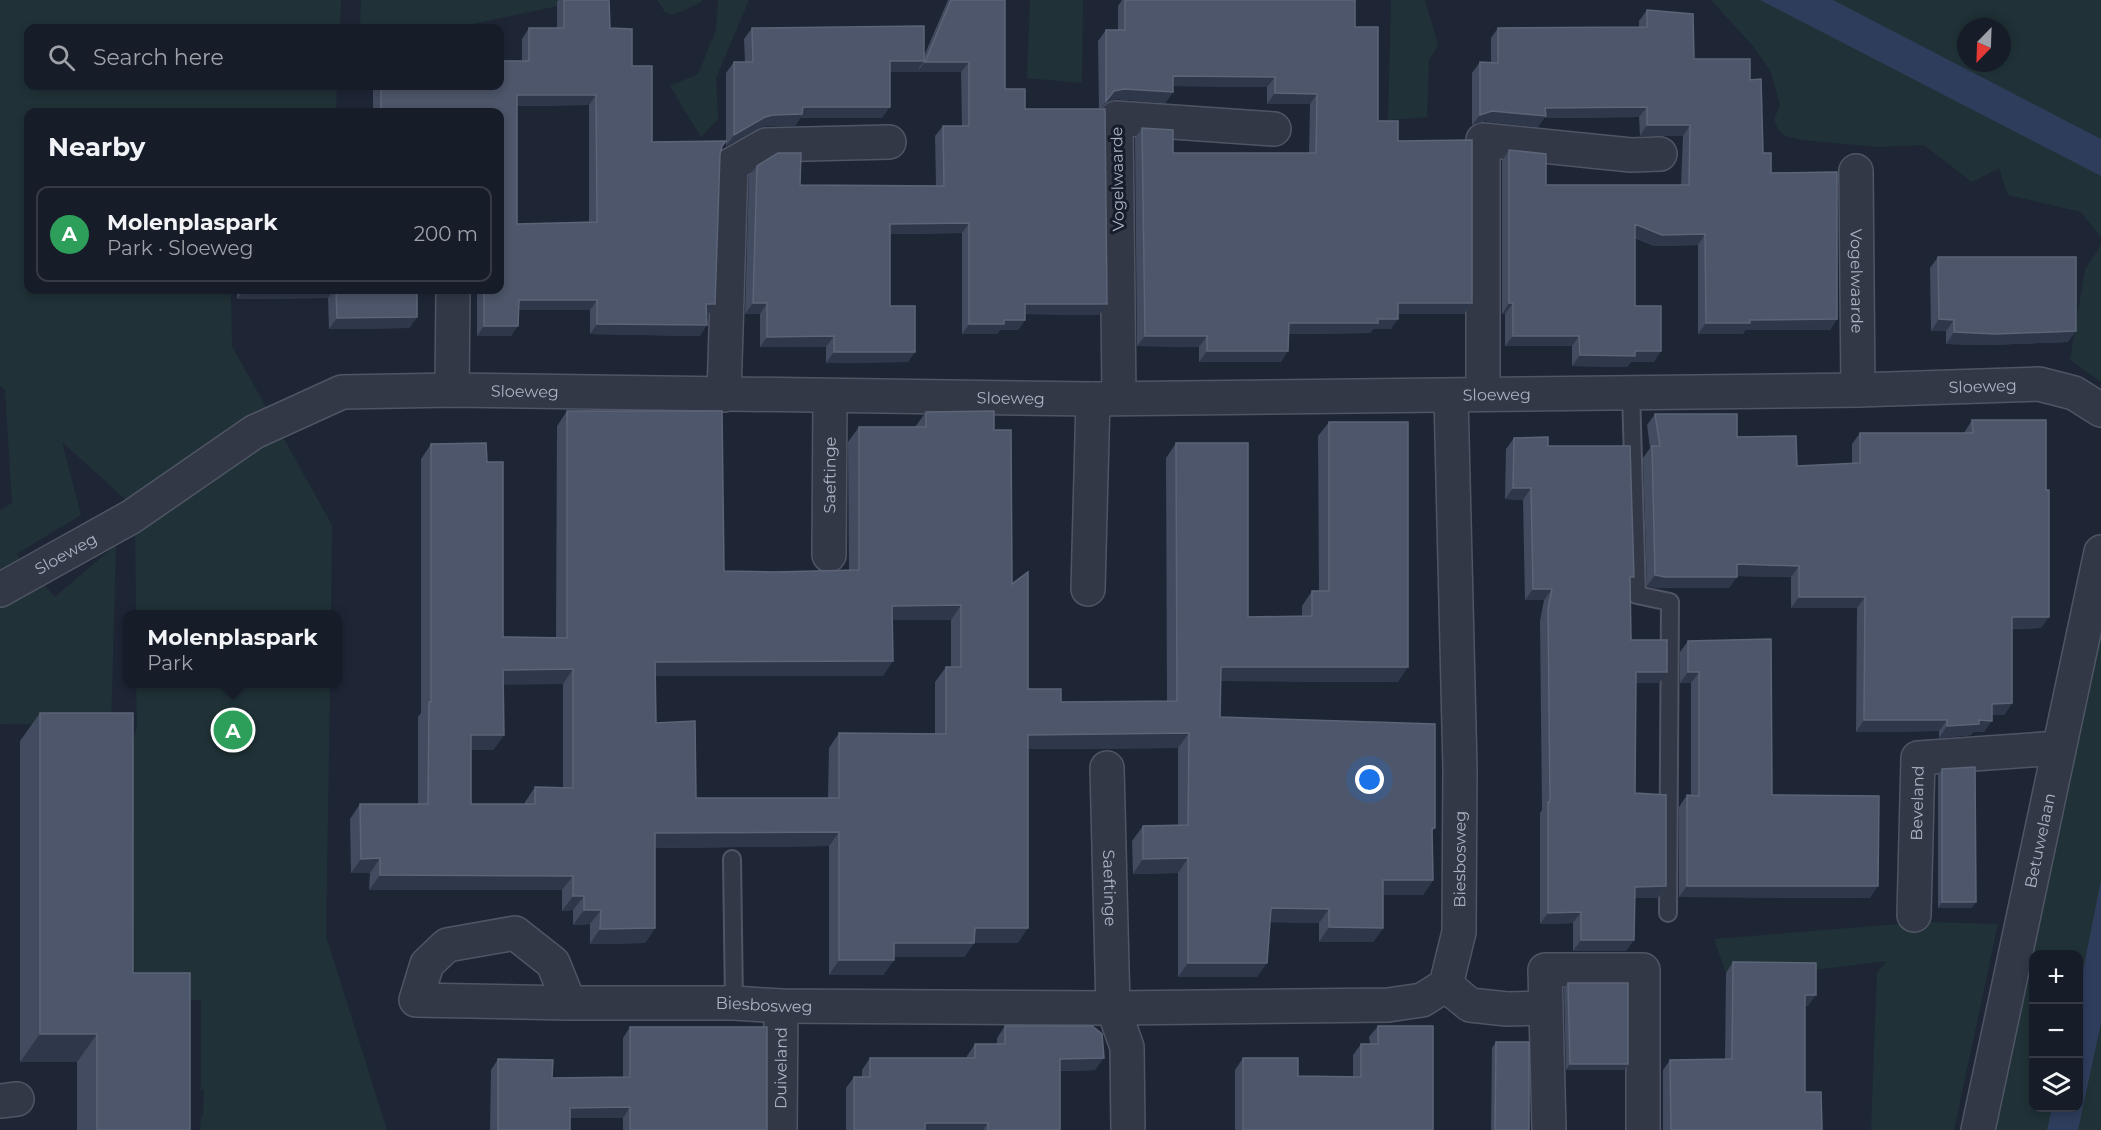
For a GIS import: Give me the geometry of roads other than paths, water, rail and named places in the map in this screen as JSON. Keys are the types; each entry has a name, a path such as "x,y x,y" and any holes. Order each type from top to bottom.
{"street":[{"name":"Vogelwaarde","path":"1106,399 1116,118 1274,129"},
{"path":"1483,394 1483,140 1631,155 1660,154"},
{"path":"724,395 731,165 766,145 889,142"},
{"name":"Vogelwaarde","path":"1856,171 1858,390"},
{"path":"452,390 453,294"},
{"name":"Sloeweg","path":"0,590 131,517 254,432 342,392 452,390 1106,399 1858,390 2039,384 2074,393 2101,410"},
{"name":"Biesbosweg","path":"569,1004 553,963 515,933 447,945 427,964 416,1000 569,1004 734,1003 781,1006 1113,1008 1388,1005 1422,1000 1446,985 1459,932 1459,757 1451,396"},
{"name":"Saeftinge","path":"830,397 830,555"},
{"path":"1088,589 1106,399"},
{"name":"Betuwelaan","path":"1978,1130 2101,552"},
{"name":"Beveland","path":"1914,915 1918,758 2058,748"},
{"name":"Saeftinge","path":"1107,768 1113,1008"},
{"path":"1549,1130 1545,970 1643,970 1643,1130"},
{"path":"1446,985 1470,1005 1507,1010 1546,1008"},
{"name":"Duiveland","path":"780,1130 781,1006"},
{"path":"1113,1008 1127,1047 1128,1130"}],"lane":[{"path":"1632,392 1637,595 1670,602 1668,914"},
{"path":"732,860 734,1003"}],"water":[{"path":"1760,0 1833,0 1957,64 1957,72 1972,72 2101,139 2101,176"},
{"path":"2101,880 2101,1023 2083,1107 2083,1004 2083,971"},
{"path":"2051,1112 2082,1112 2078,1130 2047,1130"}],"place":[{"name":"Molenplaspark","path":"233,730"}]}
